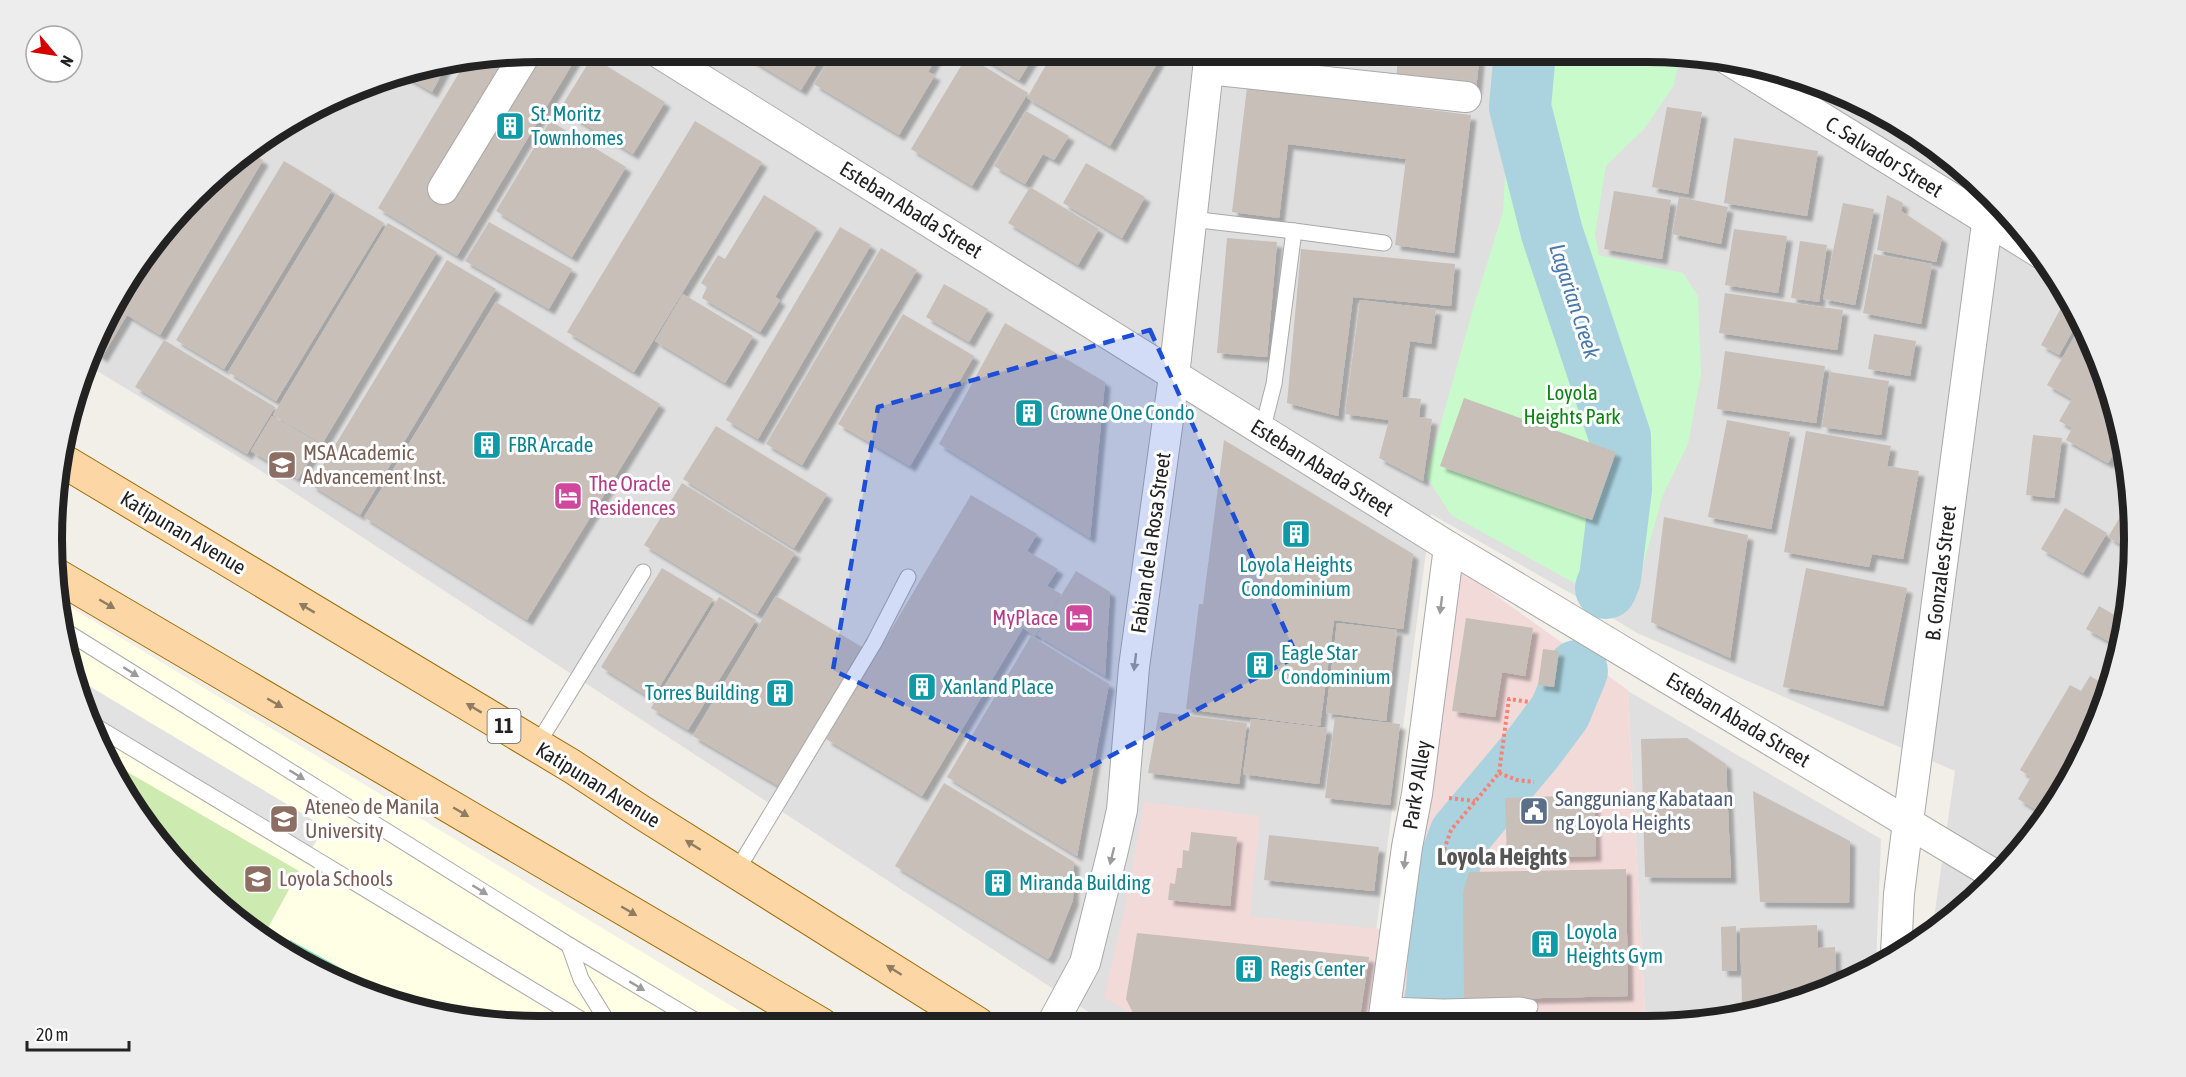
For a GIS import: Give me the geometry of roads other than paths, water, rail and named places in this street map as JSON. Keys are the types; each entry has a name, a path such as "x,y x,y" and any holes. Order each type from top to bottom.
{"main road":[{"name":"Katipunan Avenue","path":"68,464 537,745 965,1016"},
{"path":"64,580 807,1016"}],"street":[{"name":"Esteban Abada Street","path":"674,62 1449,547 1989,871"},
{"name":"Fabian de la Rosa Street","path":"1056,1016 1085,963 1122,810 1134,667 1174,375 1209,62"},
{"path":"1223,62 1466,98"},
{"path":"443,189 520,63"},
{"name":"C. Salvador Street","path":"1753,74 1989,207"},
{"name":"B. Gonzales Street","path":"1896,945 1899,894 1908,822 1989,207"},
{"name":"Park 9 Alley","path":"1384,1014 1449,547"}],"lane":[{"path":"1191,219 1384,243"},
{"path":"1262,431 1274,384 1294,231"},
{"path":"537,745 643,572"},
{"path":"736,872 874,643 908,576"},
{"path":"72,635 569,945 688,1016"},
{"path":"102,730 575,1016"},
{"path":"569,945 581,979 604,1016"},
{"path":"1384,1014 1422,1006 1520,1005 1530,1007"}],"waterway":[{"name":"Lagarian Creek","path":"1524,62 1520,107 1552,233 1620,437 1621,489 1610,578 1606,588"},
{"name":"Lagarian Creek","path":"1432,1016 1437,991 1443,881 1460,835 1560,712 1577,671"}],"place":[{"name":"St. Moritz Townhomes","path":"510,126"},
{"name":"Crowne One Condo","path":"1029,413"},
{"name":"FBR Arcade","path":"487,445"},
{"name":"MSA Academic Advancement Inst.","path":"282,465"},
{"name":"The Oracle Residences","path":"568,496"},
{"name":"Loyola Heights Condominium","path":"1296,534"},
{"name":"MyPlace","path":"1079,618"},
{"name":"Eagle Star Condominium","path":"1260,665"},
{"name":"Xanland Place","path":"922,687"},
{"name":"Torres Building","path":"780,693"},
{"name":"Sangguniang Kabataan ng Loyola Heights","path":"1534,811"},
{"name":"Ateneo de Manila University","path":"284,819"},
{"name":"Loyola Schools","path":"258,879"},
{"name":"Miranda Building","path":"998,883"},
{"name":"Loyola Heights Gym","path":"1545,944"},
{"name":"Regis Center","path":"1249,969"}],"district":[{"name":"Loyola Heights","path":"1502,857"}],"park label":[{"name":"Loyola Heights Park","path":"1572,405"}]}
